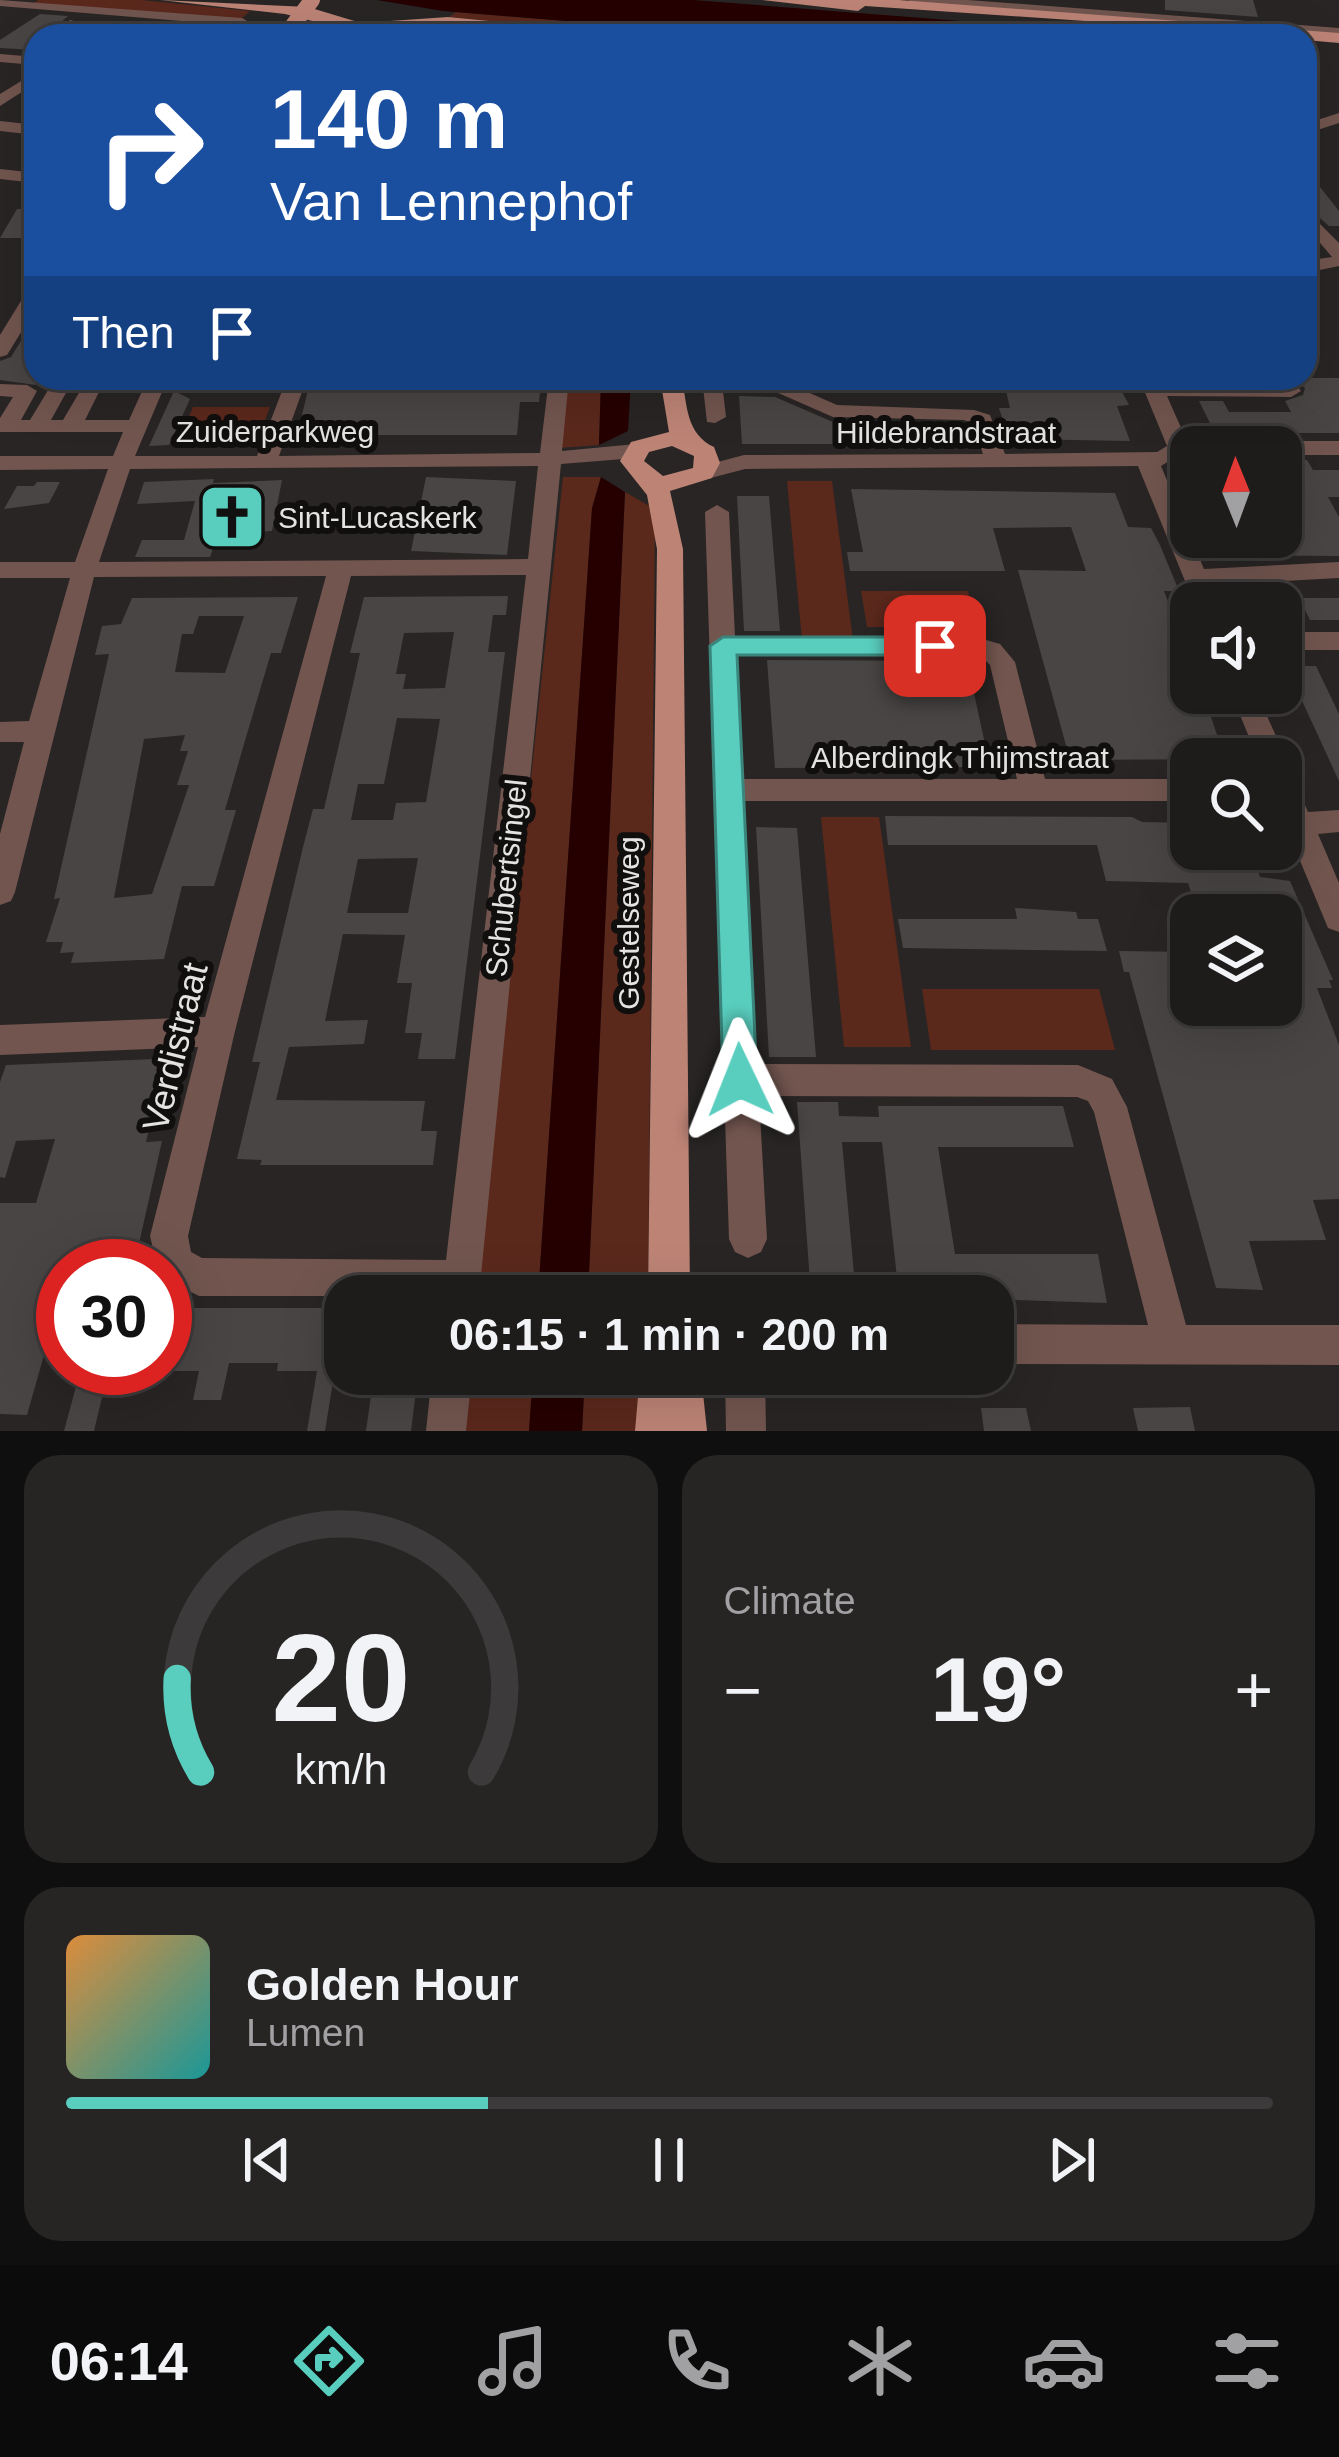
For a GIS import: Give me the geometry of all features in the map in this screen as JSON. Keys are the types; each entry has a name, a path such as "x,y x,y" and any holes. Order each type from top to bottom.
{"main road":[{"path":"210,0 250,12"},
{"path":"769,0 1078,24"},
{"path":"841,0 1156,24"},
{"path":"167,8 352,14 372,24"},
{"path":"287,10 349,24"},
{"path":"425,24 469,24"},
{"name":"Gestelseweg","path":"669,390 660,430 642,461 659,493 670,549 669,1275"},
{"name":"Gestelseweg","path":"670,549 679,534 681,493 696,462 680,430 673,390"},
{"path":"642,461 696,462"},
{"path":"642,461 696,462"},
{"path":"658,1431 661,1395"},
{"path":"681,1395 685,1431"}],"street":[{"path":"915,0 1092,7 1285,24"},
{"path":"0,2 85,9 167,8"},
{"path":"5,17 28,4"},
{"path":"69,24 85,9"},
{"path":"238,24 250,12"},
{"path":"5,17 48,24"},
{"path":"1317,230 1339,258"},
{"path":"0,352 24,315"},
{"path":"0,390 27,391 3,426"},
{"path":"71,425 90,390"},
{"path":"0,892 85,569 118,462 152,390"},
{"path":"266,461 293,390"},
{"name":"Schubertsingel","path":"462,1275 558,390"},
{"path":"713,390 715,417"},
{"path":"788,390 833,412 967,414 982,420 998,462"},
{"path":"1154,390 1173,426"},
{"path":"1271,390 1291,391"},
{"path":"37,426 56,391"},
{"name":"Zuiderparkweg","path":"3,426 135,425"},
{"path":"1302,448 1339,448"},
{"path":"1170,454 1148,462 1197,582"},
{"name":"Zuiderparkweg","path":"0,463 550,460 617,465 642,461"},
{"name":"Hildebrandstraat","path":"696,462 1148,462"},
{"path":"717,512 748,1239"},
{"name":"Verdistraat","path":"324,1282 200,1277 175,1264 170,1236 218,1031 341,567"},
{"path":"0,570 539,567"},
{"path":"1195,578 1339,570"},
{"path":"1302,641 1339,641"},
{"path":"723,646 976,646 991,650 1002,662 1034,790"},
{"path":"0,732 42,731"},
{"name":"Alberdingk Thijmstraat","path":"730,790 1170,790"},
{"path":"1302,824 1339,821"},
{"path":"1302,829 1339,920"},
{"path":"0,1040 218,1031"},
{"path":"740,1080 1078,1081 1100,1090 1110,1107 1172,1344"},
{"path":"1014,1344 1339,1345"},
{"path":"446,1431 450,1395"},
{"path":"745,1395 746,1431"}],"shaded area":[{"path":"141,0 250,11 241,19 34,3"},
{"path":"377,0 693,0 999,24 602,24 443,11"},
{"path":"456,12 603,24 516,24 449,17"},
{"path":"564,390 601,390 599,445 558,448"},
{"path":"601,390 630,390 628,431 599,445"},
{"path":"193,407 270,407 256,445 177,445"},
{"path":"563,477 601,477 592,509 539,1275 478,1275"},
{"path":"601,477 625,492 589,1275 539,1275 592,508"},
{"path":"787,481 832,481 853,640 802,640"},
{"path":"625,492 653,508 655,517 648,1275 589,1275"},
{"path":"861,591 968,591 976,627 867,627"},
{"path":"821,817 879,817 911,1047 844,1047"},
{"path":"922,989 1099,989 1115,1050 931,1050"},
{"path":"467,1395 532,1395 529,1431 464,1431"},
{"path":"532,1395 584,1395 582,1431 529,1431"},
{"path":"584,1395 647,1395 647,1431 582,1431"}],"building":[{"path":"1165,0 1253,0 1258,17 1165,10"},
{"path":"40,14 68,16 59,24 25,24"},
{"path":"24,24 24,49 0,48 0,40"},
{"path":"1317,183 1339,211 1339,226 1329,226 1317,216"},
{"path":"17,209 24,209 24,238 0,238"},
{"path":"24,336 24,383 0,380 0,361 11,357"},
{"path":"1317,378 1339,378 1339,433 1302,433 1302,426 1212,426 1199,401 1223,401 1229,412 1291,412 1285,401 1303,395 1304,390 1317,390"},
{"path":"308,390 540,390 539,402 520,402 517,435 297,435"},
{"path":"1006,390 1121,390 1129,405 1117,406 1130,441 1009,439 999,408 1010,408"},
{"path":"174,391 190,399 169,445 149,446"},
{"path":"739,396 775,397 833,422 956,424 964,426 969,444 742,444"},
{"path":"1302,460 1313,470 1339,470 1339,497 1328,497 1339,517 1339,556 1302,556"},
{"path":"426,477 516,481 507,555 411,551"},
{"name":"Sint-Lucaskerk","path":"214,479 213,483 282,480 272,531 218,534 210,557 135,557 142,540 184,540 195,501 137,504 144,482"},
{"path":"60,482 49,503 4,509 17,486"},
{"path":"851,489 1115,493 1128,527 1151,528 1175,582 1170,582 1170,591 1164,591 1170,607 1170,714 1210,714 1218,738 1170,738 1170,759 1070,760 1018,570 1086,571 1071,527 993,528 1005,571 850,571 847,552 863,552"},
{"path":"737,496 769,496 780,631 744,631"},
{"path":"508,596 506,615 493,615 488,652 505,652 455,1059 418,1059 422,1033 405,1033 412,983 397,983 405,935 343,934 325,1021 368,1020 364,1044 289,1047 276,1100 425,1101 421,1131 437,1131 433,1165 260,1165 262,1160 237,1159 260,1062 252,1062 313,809 324,809 360,653 350,653 364,597","holes":["454,632 445,688 403,689 406,674 396,674 404,633","397,718 440,719 426,802 396,803 393,820 351,820 358,784 384,784","418,858 408,913 347,913 358,859"]},
{"path":"298,597 281,653 271,653 244,744 225,810 236,810 214,886 182,886 164,959 71,963 74,952 60,953 63,942 46,942 60,898 54,899 109,654 95,655 102,626 121,624 132,598","holes":["199,616 244,616 225,673 175,672 182,634 193,634","185,735 180,751 188,751 177,785 189,785 152,894 114,898 144,739"]},
{"path":"1302,598 1339,598 1339,620 1310,620"},
{"path":"767,660 967,661 990,767 775,768"},
{"path":"1302,666 1316,666 1339,714 1339,781 1302,701"},
{"path":"885,816 1132,817 1170,823 1170,870 1258,870 1260,877 1290,881 1296,894 1192,894 1188,883 1106,881 1097,845 888,845"},
{"path":"756,827 797,828 816,1057 769,1057"},
{"path":"1015,908 1076,912 1078,919 1098,919 1107,951 903,948 898,919 1017,919"},
{"path":"1302,909 1333,980 1329,980 1332,988 1317,988 1339,1045 1339,1199 1313,1200 1326,1240 1249,1241 1263,1290 1216,1288 1129,972 1124,972 1119,951 1170,952 1170,1026 1302,1026"},
{"path":"181,1058 171,1101 156,1101 146,1142 162,1141 140,1239 36,1239 36,1383 27,1415 0,1414 0,1203 36,1203 55,1139 16,1141 5,1178 0,1177 0,1082 6,1065"},
{"path":"797,1102 838,1102 839,1116 879,1117 878,1106 1063,1106 1074,1147 938,1147 955,1254 1098,1254 1107,1303 1014,1300 1014,1275 897,1275 882,1142 842,1142 854,1275 809,1275"},
{"path":"192,1308 324,1308 324,1395 331,1395 325,1431 307,1431 317,1371 277,1371 278,1363 229,1363 221,1400 193,1400 199,1371 192,1371"},
{"path":"74,1395 103,1395 94,1431 64,1431"},
{"path":"371,1395 415,1395 411,1431 366,1431"},
{"path":"1190,1407 1195,1431 1138,1431 1133,1408"},
{"path":"981,1408 1026,1408 1031,1431 984,1431"}],"place":[{"name":"Sint-Lucaskerk","path":"232,517"}],"route":[{"path":"740,1080 723,646 935,646"}]}
